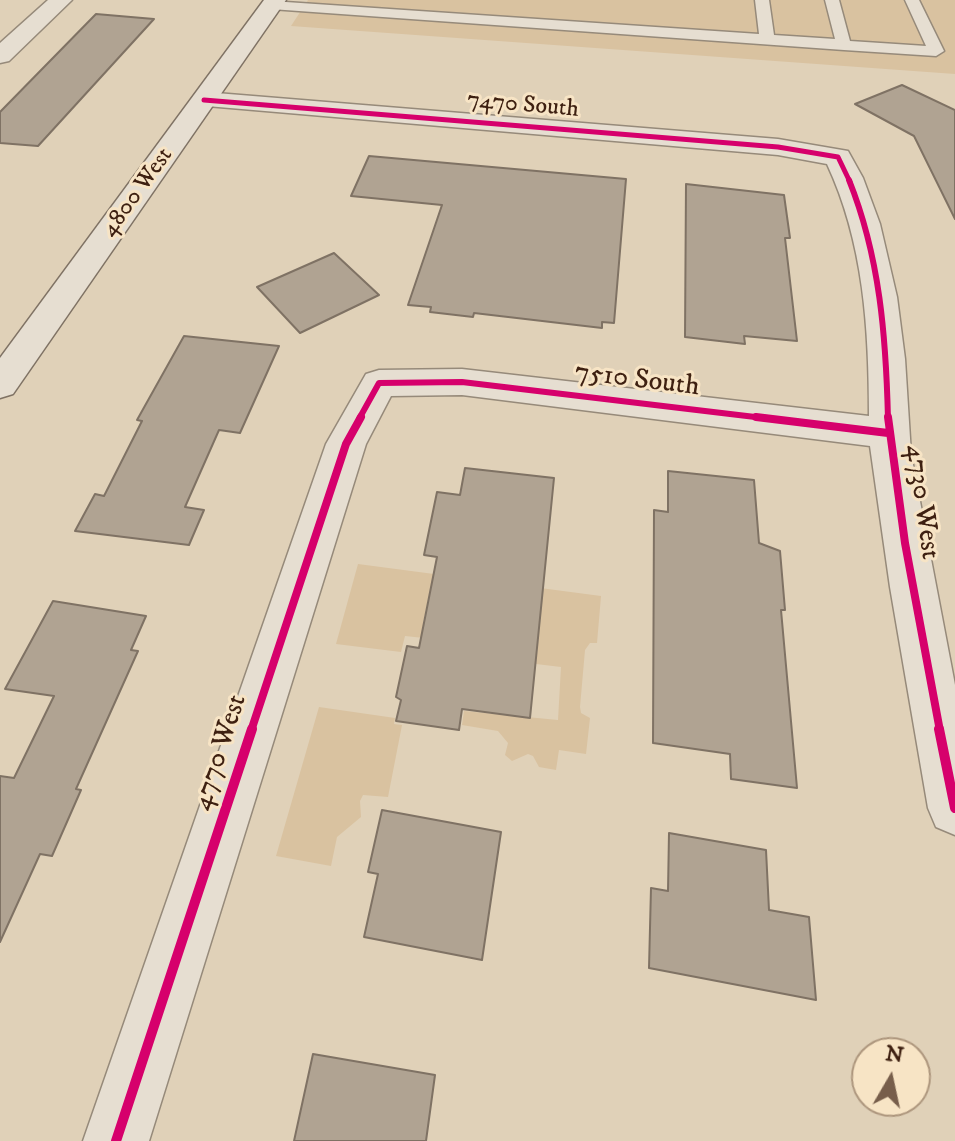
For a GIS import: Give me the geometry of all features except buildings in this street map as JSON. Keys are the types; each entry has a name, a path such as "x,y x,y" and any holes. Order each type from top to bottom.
{"street":[{"path":"0,56 61,0"},
{"name":"4800 West","path":"0,385 273,3"},
{"path":"15,16 44,18"},
{"name":"7470 South","path":"204,100 778,147 838,157"},
{"name":"4730 West","path":"838,157 855,189 877,281 886,343 888,433 905,558 955,808"},
{"name":"7510 South","path":"379,383 462,382 888,433"},
{"name":"4770 West","path":"116,1141 346,444 379,383"}],"lane":[{"path":"762,0 767,39"},
{"path":"832,0 844,45"},
{"path":"273,3 936,51 912,0"}],"shaded area":[{"path":"308,0 955,0 955,74 291,26"},
{"path":"358,564 601,596 597,643 590,643 585,650 580,707 581,713 590,718 586,754 559,750 556,770 539,767 533,756 528,754 512,761 505,755 508,743 498,731 462,725 464,711 558,720 561,667 536,664 542,600 431,586 423,623 426,624 424,638 405,636 401,652 336,644"},
{"path":"319,707 395,718 394,724 402,725 388,797 363,795 360,801 361,817 337,837 331,866 276,856"}],"cycle path":[{"path":"204,100 778,147 838,157 865,224 877,272 886,345 890,440 897,499 955,808"},
{"path":"116,1141 346,444 379,383 462,382 888,433"}]}
